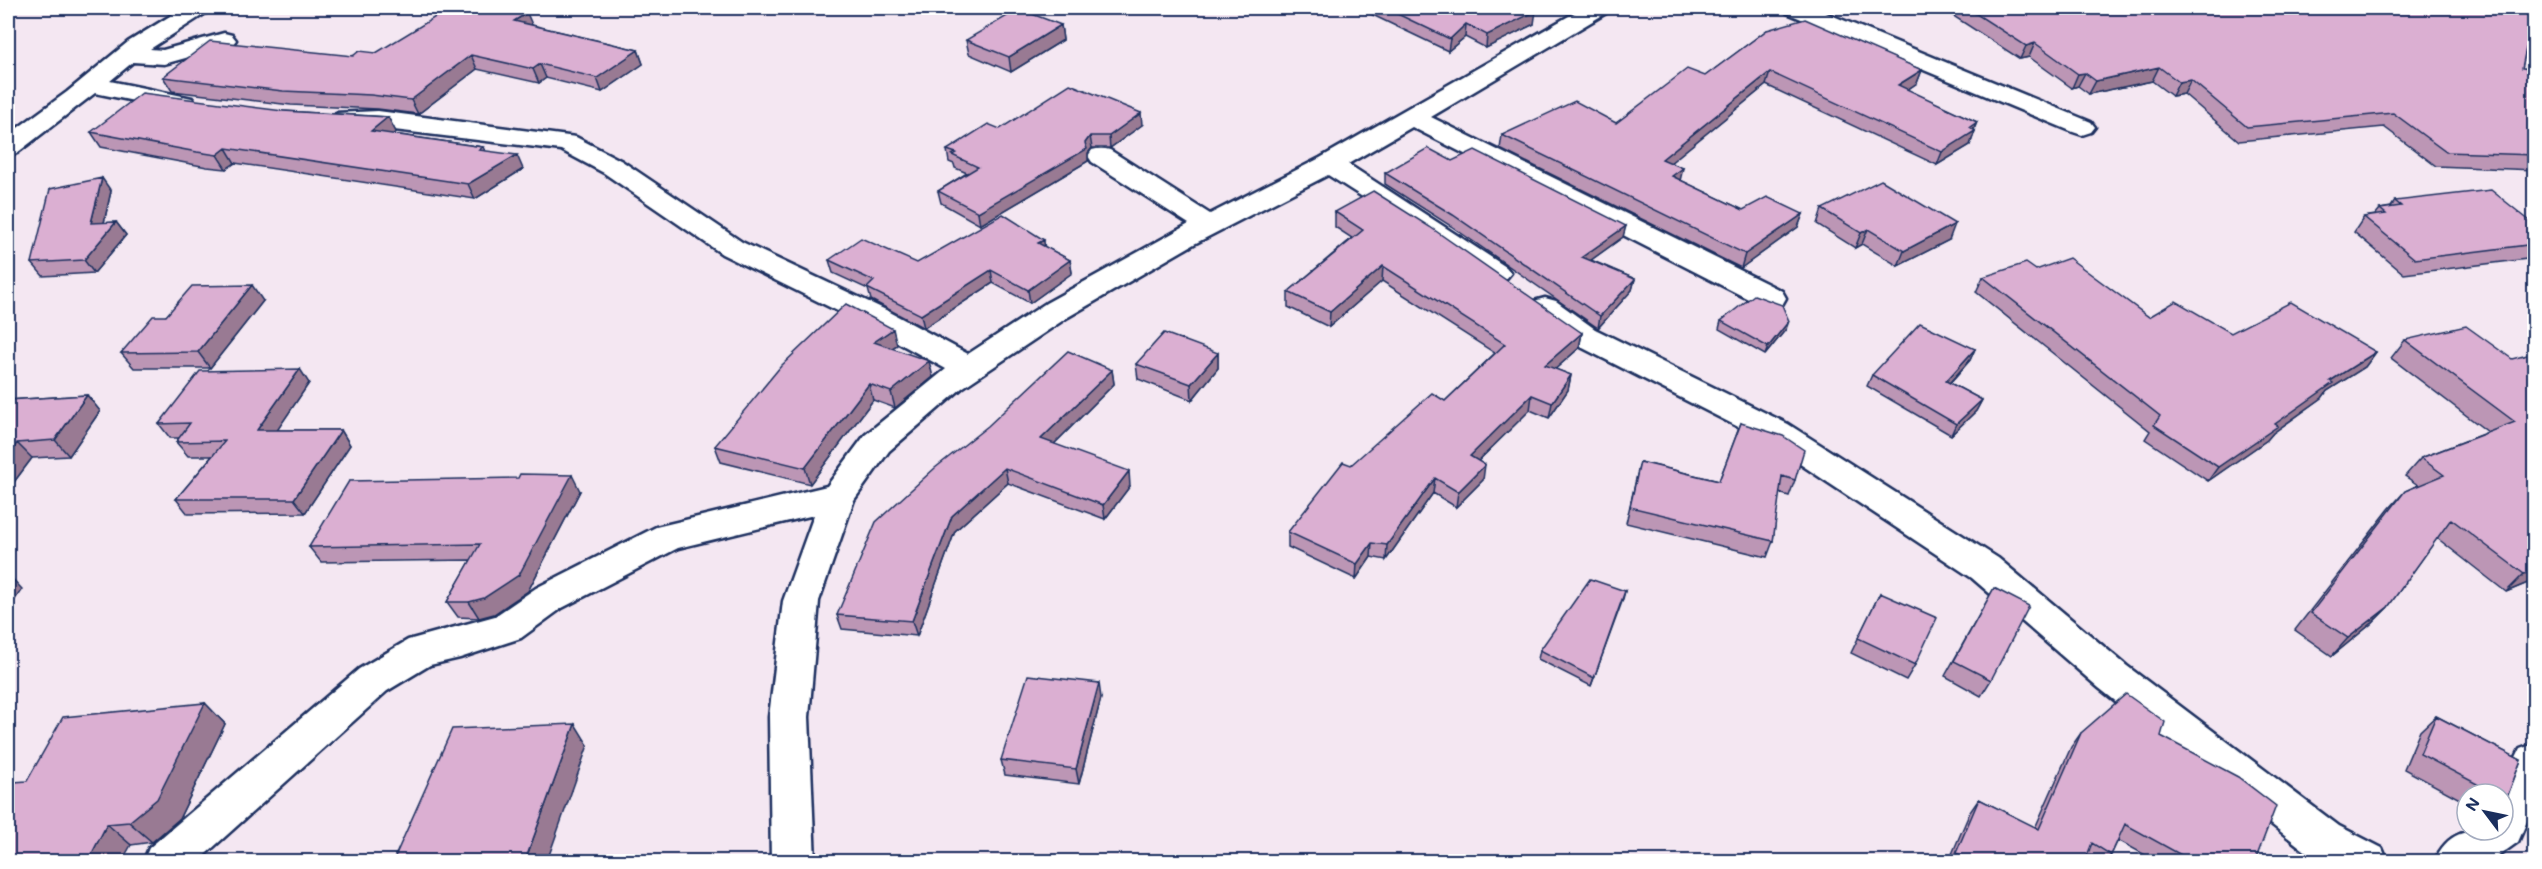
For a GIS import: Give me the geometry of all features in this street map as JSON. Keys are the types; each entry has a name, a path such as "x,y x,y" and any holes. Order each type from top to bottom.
{"street":[{"path":"8,147 129,54 198,8"},
{"path":"793,861 789,717 801,601 838,496 877,443 951,380 1057,310 1209,225 1329,164 1598,8"},
{"path":"1795,8 2082,127"},
{"path":"129,54 164,57 224,40"},
{"path":"90,85 209,106"},
{"path":"323,117 378,119 567,143 613,167 732,248 867,313 969,368"},
{"path":"1413,117 1532,177 1609,220 1771,298"},
{"path":"1101,156 1209,225"},
{"path":"1329,164 1440,234 1584,336 1776,432 1985,568 2113,677 2324,840 2367,861"},
{"path":"164,861 221,815 374,680 422,651 460,644 508,627 549,598 669,537 838,496"},
{"path":"2515,803 2535,762"},
{"path":"2455,861 2483,842"}],"building":[{"path":"450,8 501,8 527,13 514,21 638,50 597,78 540,64 533,69 471,55 411,100 371,95 283,91 163,77 210,41 353,56 359,51 376,53"},
{"path":"1385,8 1529,8 1536,11 1487,35 1466,24 1450,39"},
{"path":"1967,8 2534,8 2522,68 2535,70 2535,155 2446,152 2393,113 2247,127 2191,80 2179,82 2159,67 2096,81 2085,73 2078,74 2035,43 2026,46"},
{"path":"1019,9 1061,25 1009,57 966,40"},
{"path":"1805,19 1922,70 1898,85 1977,122 1970,127 1975,131 1942,152 1770,72 1662,159 1683,168 1672,176 1743,210 1767,197 1803,214 1745,254 1502,135 1575,101 1616,123 1687,69 1705,76 1767,30"},
{"path":"1070,84 1141,113 1109,136 1090,136 1085,143 1087,149 978,212 938,191 978,167 952,155 956,153 947,150 988,124 1000,129"},
{"path":"142,93 283,111 388,117 371,131 483,147 479,150 517,155 468,184 226,148 217,155 91,132"},
{"path":"1428,148 1452,161 1475,150 1626,226 1582,257 1635,279 1600,316 1453,215 1385,173"},
{"path":"102,178 91,223 116,222 84,260 32,263 50,189"},
{"path":"1881,180 1955,224 1904,251 1868,229 1861,233 1822,209"},
{"path":"2491,190 2535,225 2535,244 2415,259 2364,217 2386,214 2380,209 2401,206 2395,201"},
{"path":"1373,191 1430,227 1582,333 1545,365 1571,375 1552,403 1532,395 1470,456 1485,465 1458,492 1435,478 1387,545 1372,543 1357,564 1288,532 1343,462 1351,465 1432,393 1445,401 1505,344 1383,266 1330,312 1288,292 1363,230 1335,212"},
{"path":"1003,214 1044,240 1038,243 1070,260 1028,290 991,270 921,315 867,288 874,281 829,260 861,238 917,263"},
{"path":"2069,258 2149,317 2176,301 2231,333 2291,302 2376,352 2330,381 2333,383 2275,424 2278,426 2218,467 2154,425 2160,416 1983,277 2026,263 2036,270"},
{"path":"252,285 198,352 121,353 153,316 166,316 192,286"},
{"path":"1754,295 1782,305 1789,321 1768,347 1721,321"},
{"path":"846,304 893,329 874,342 929,361 891,392 869,384 805,468 715,446 781,366"},
{"path":"1920,323 1975,349 1946,381 1982,400 1956,424 1872,375"},
{"path":"2466,326 2512,359 2535,353 2535,570 2524,574 2451,519 2388,607 2348,638 2311,613 2405,491 2444,475 2421,458 2515,422 2405,340"},
{"path":"1164,333 1218,353 1191,384 1136,364"},
{"path":"1068,351 1112,370 1041,439 1129,471 1103,505 1005,468 952,516 912,621 837,615 876,522 935,468 988,426"},
{"path":"300,369 257,430 341,430 294,499 176,499 225,441 176,442 190,423 159,424 200,371"},
{"path":"87,395 55,440 17,443 8,455 8,400"},
{"path":"1741,423 1783,436 1804,450 1795,480 1782,476 1773,541 1630,507 1640,462 1719,481"},
{"path":"520,474 572,475 519,575 484,598 469,602 447,602 480,544 309,547 349,481 518,478"},
{"path":"1590,579 1625,591 1594,678 1540,650"},
{"path":"1994,588 2029,606 1991,680 1954,661"},
{"path":"1880,593 1937,618 1915,665 1858,638"},
{"path":"1028,675 1099,683 1076,769 1001,760"},
{"path":"2126,694 2165,722 2161,736 2238,777 2276,806 2255,861 2192,861 2125,824 2111,855 2092,843 2085,861 1972,861 1956,853 1979,799 2039,829 2081,733"},
{"path":"205,703 157,799 129,822 107,824 88,861 8,861 8,793 14,782 27,781 63,717"},
{"path":"2436,716 2521,760 2513,782 2473,782 2420,754"},
{"path":"575,724 525,861 393,861 452,729"}]}
